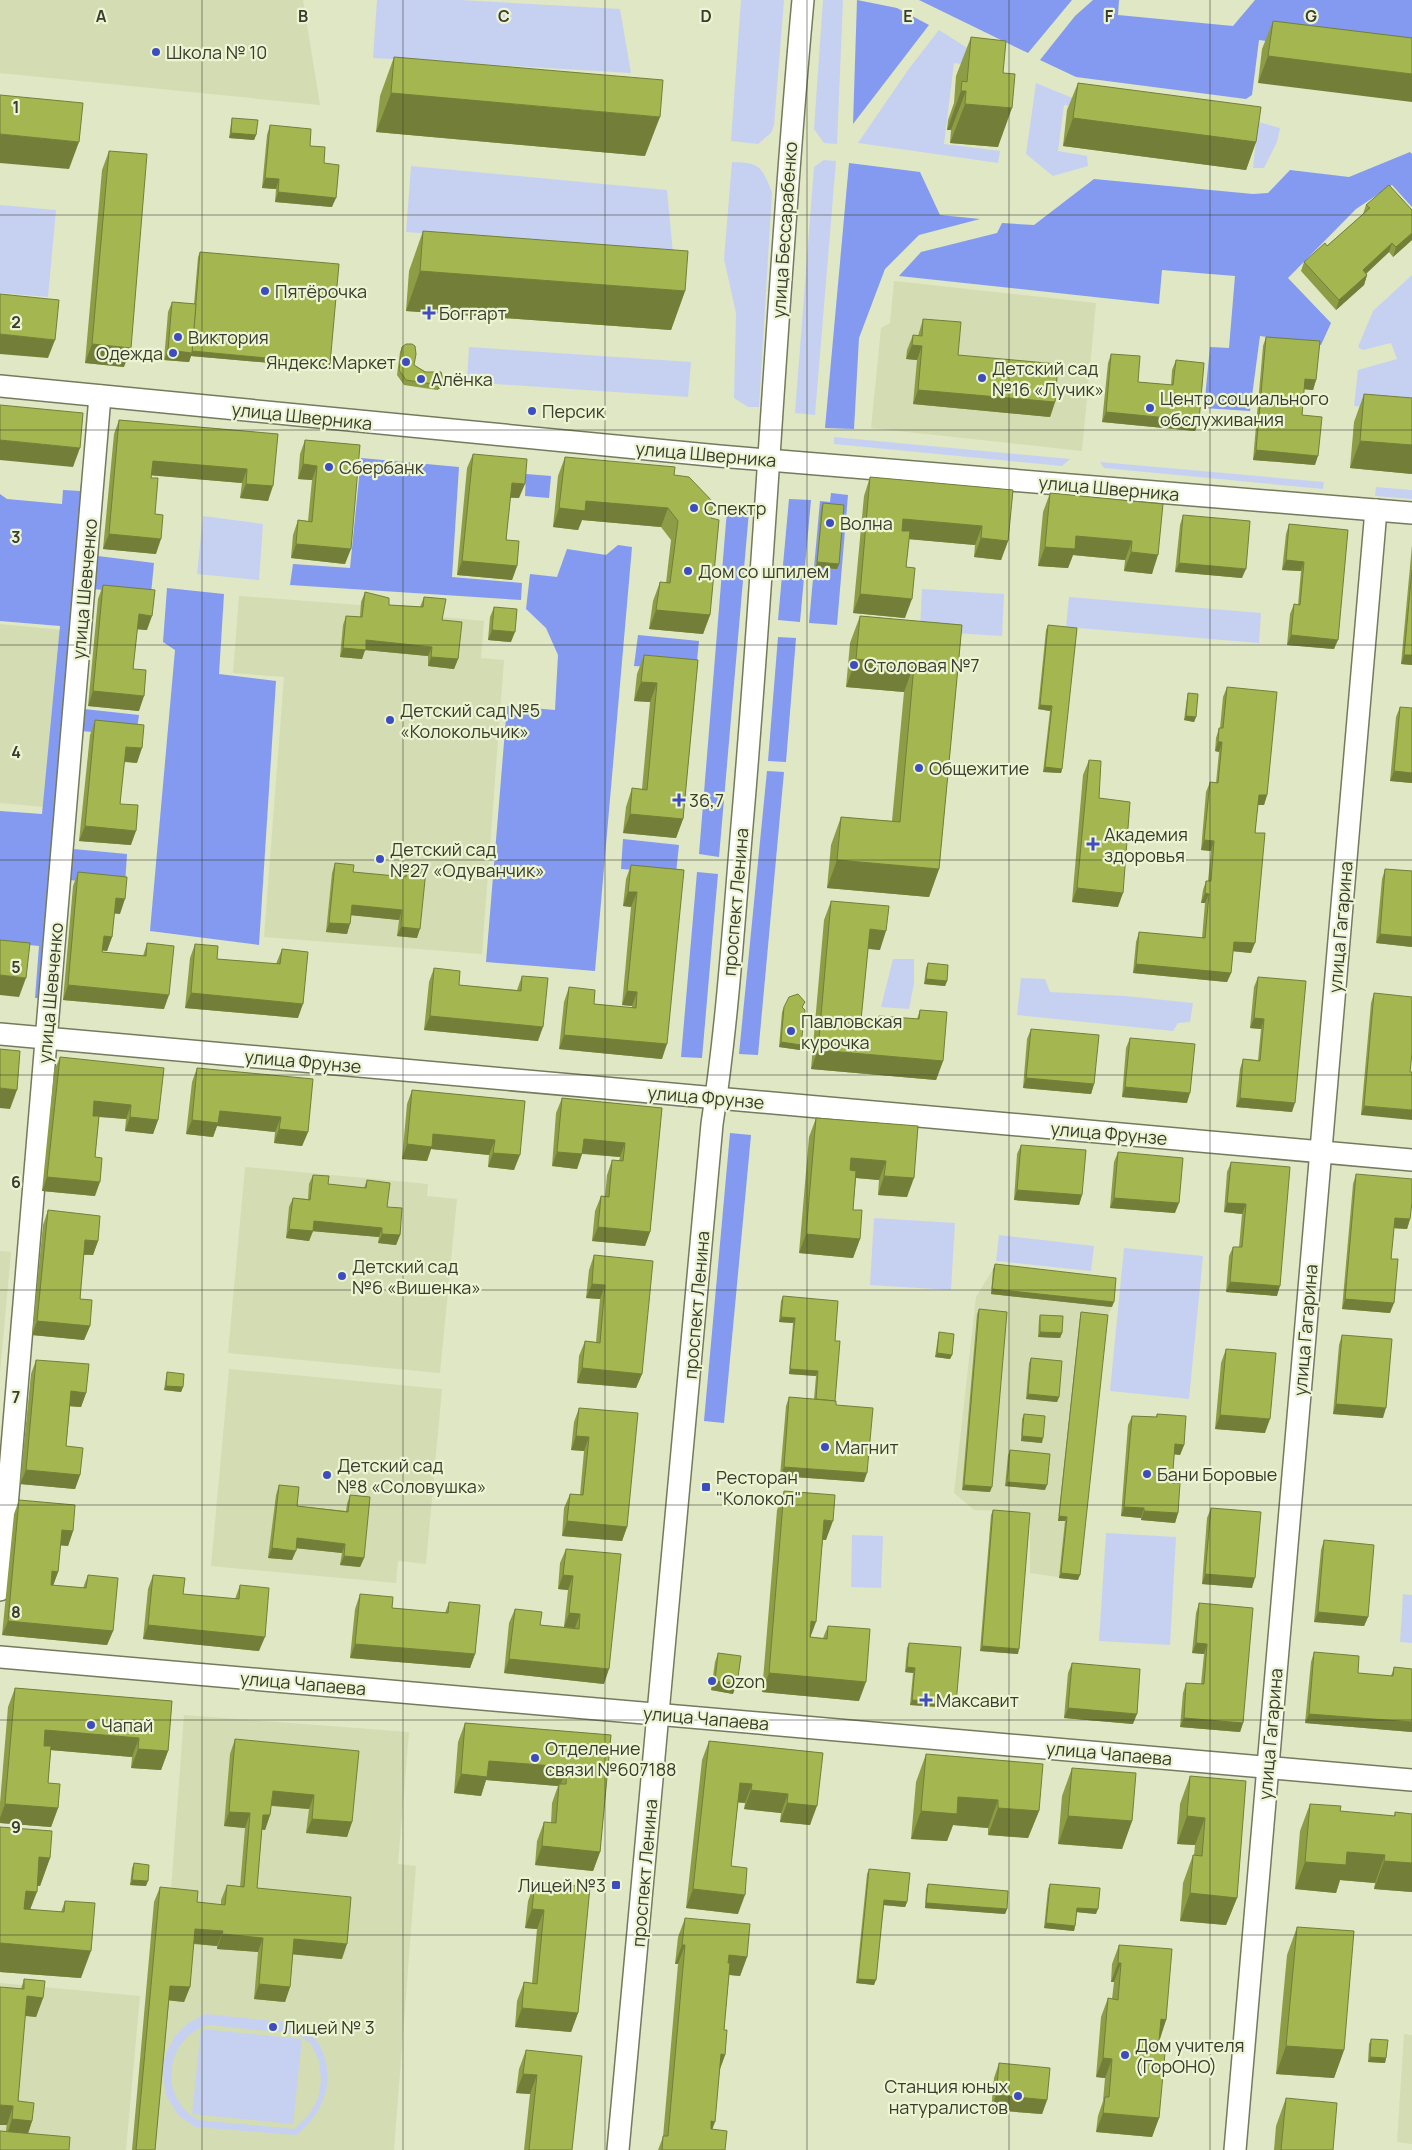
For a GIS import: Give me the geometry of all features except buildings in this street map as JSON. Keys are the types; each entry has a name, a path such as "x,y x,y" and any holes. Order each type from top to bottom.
{"street":[{"name":"улица Бессарабенко","path":"770,460 788,158 803,0"},
{"name":"улица Шверника","path":"0,386 770,460 1412,513"},
{"name":"улица Шевченко","path":"0,1590 100,396"},
{"name":"проспект Ленина","path":"618,2150 746,772 770,460"},
{"name":"улица Гагарина","path":"1234,2150 1376,510"},
{"name":"улица Фрунзе","path":"0,1034 1412,1160"},
{"name":"улица Чапаева","path":"0,1657 1412,1780"}],"shaded area":[{"name":"Школа № 10","path":"0,0 303,0 320,105 0,73"},
{"path":"377,0 460,0 620,9 631,73 373,58"},
{"path":"741,0 784,0 774,125 771,133 758,144 731,141"},
{"path":"823,0 843,0 837,144 824,143 814,129"},
{"path":"857,0 897,8 929,25 853,124"},
{"path":"919,0 1072,0 1028,53"},
{"path":"1093,0 1119,0 1118,15 1233,26 1255,0 1412,0 1412,60 1259,40 1252,95 1246,99 1076,77 1040,60 1075,16"},
{"path":"939,30 1002,70 954,63 944,144 1000,151 998,163 858,143 908,70"},
{"path":"1036,83 1070,97 1201,106 1280,128 1277,142 1264,168 1253,168 1257,132 1064,105 1058,151 1087,156 1088,166 1053,176 1026,154"},
{"path":"1410,152 1412,154 1412,207 1392,185 1356,209 1288,278 1331,323 1321,345 1260,336 1250,411 1204,408 1210,347 1229,348 1235,276 1162,270 1159,304 899,276 921,252 997,233 1002,223 1034,225 1094,179 1253,194 1268,193 1290,170 1349,177"},
{"path":"824,160 836,161 815,415 795,413 814,167"},
{"path":"732,162 749,163 759,168 772,192 759,407 748,407 734,398 736,313 724,259"},
{"path":"849,163 920,172 940,215 980,219 919,235 885,269 859,338 854,429 825,428"},
{"path":"411,166 667,190 673,254 406,232"},
{"path":"0,205 56,210 48,297 0,293"},
{"path":"1412,275 1412,410 1354,406 1358,370 1397,359 1391,343 1363,350 1358,347 1373,311"},
{"name":"Детский сад №16 «Лучик»","path":"894,281 1096,303 1082,451 871,428 881,328 890,323"},
{"path":"469,347 691,362 688,397 467,382"},
{"path":"88,433 100,523 98,556 154,563 151,594 92,589 84,709 139,715 136,736 81,731 73,849 127,854 125,885 69,880 58,999 35,998 39,946 0,942 0,811 42,814 60,626 0,621 0,494 7,499 62,504 63,490 80,491"},
{"path":"834,437 1070,459 1062,466 834,444"},
{"path":"361,458 459,467 452,577 522,583 521,600 290,585 293,564 350,568"},
{"path":"1100,462 1324,482 1323,489 1104,468"},
{"path":"526,474 551,476 549,498 525,496"},
{"path":"1376,487 1412,490 1412,499 1375,496"},
{"path":"831,493 848,495 837,625 809,623 820,501 830,502"},
{"path":"789,499 811,500 800,622 778,620"},
{"path":"727,510 749,511 719,857 699,854"},
{"path":"203,516 263,524 259,580 197,574"},
{"path":"618,545 632,547 595,971 486,962 507,706 555,710 558,655 546,628 526,609 530,574 557,577 567,549 606,555"},
{"path":"167,588 224,594 219,674 276,681 259,945 150,931 175,650 163,642"},
{"path":"922,589 1004,594 1002,636 920,631"},
{"path":"239,596 386,607 419,616 420,607 443,608 442,617 484,621 481,658 504,660 482,954 264,937 284,677 233,673"},
{"path":"1069,597 1261,613 1259,643 1066,627"},
{"path":"0,624 62,630 45,807 0,803"},
{"path":"638,635 699,641 696,670 634,666"},
{"path":"778,637 796,638 786,762 768,761"},
{"path":"767,771 784,772 758,1055 739,1054"},
{"path":"623,839 679,845 676,873 621,869"},
{"path":"697,872 718,874 702,1058 681,1057"},
{"path":"893,959 914,959 914,983 909,1009 881,1007"},
{"path":"1021,978 1045,979 1050,992 1125,996 1193,1003 1190,1022 1178,1023 1173,1031 1017,1015"},
{"path":"730,1133 751,1135 724,1423 704,1421"},
{"name":"Детский сад №6 «Вишенка»","path":"245,1167 428,1184 427,1196 457,1199 440,1373 228,1353"},
{"path":"874,1218 955,1223 951,1290 870,1285"},
{"path":"999,1235 1094,1246 1091,1271 996,1261"},
{"path":"1124,1248 1203,1256 1189,1399 1110,1391"},
{"path":"0,1251 11,1252 0,1373"},
{"path":"993,1269 1115,1282 1112,1307 1106,1320 1078,1580 1030,1573 1030,1512 974,1510 954,1493 976,1297"},
{"name":"Детский сад №8 «Соловушка»","path":"229,1369 442,1389 426,1564 398,1561 396,1583 211,1566"},
{"path":"1106,1533 1176,1537 1170,1645 1099,1641"},
{"path":"852,1535 883,1536 881,1588 851,1587"},
{"path":"1403,1594 1412,1595 1412,1643 1400,1642"},
{"name":"Лицей № 3","path":"184,1715 409,1732 398,1864 416,1866 394,2150 132,2150 170,1903"},
{"path":"0,1983 140,1996 126,2150 22,2150 0,2148"},
{"path":"205,2014 300,2024 319,2044 327,2070 325,2094 321,2105 306,2126 296,2135 195,2127 178,2115 166,2095 162,2071 166,2053 175,2036 188,2023","holes":["208,2025 298,2034 311,2044 319,2061 321,2080 318,2099 308,2116 294,2129 198,2120 185,2110 176,2098 172,2084 175,2055 182,2043 193,2032"]},
{"path":"201,2029 302,2039 293,2124 192,2114"},
{"path":"1404,2034 1412,2035 1412,2144 1397,2142"}],"place":[{"name":"Школа № 10","path":"156,52"},
{"name":"Пятёрочка","path":"265,291"},
{"name":"Боггарт","path":"429,313"},
{"name":"Виктория","path":"178,337"},
{"name":"Одежда","path":"173,353"},
{"name":"Яндекс.Маркет","path":"406,362"},
{"name":"Детский сад №16 «Лучик»","path":"982,378"},
{"name":"Алёнка","path":"421,379"},
{"name":"Центр социального обслуживания","path":"1150,408"},
{"name":"Персик","path":"532,411"},
{"name":"Сбербанк","path":"329,467"},
{"name":"Спектр","path":"694,508"},
{"name":"Волна","path":"830,523"},
{"name":"Дом со шпилем","path":"688,571"},
{"name":"Столовая №7","path":"854,665"},
{"name":"Детский сад №5 «Колокольчик»","path":"390,720"},
{"name":"Общежитие","path":"919,768"},
{"name":"36,7","path":"679,800"},
{"name":"Академия здоровья","path":"1093,844"},
{"name":"Детский сад №27 «Одуванчик»","path":"380,859"},
{"name":"Павловская курочка","path":"791,1031"},
{"name":"Детский сад №6 «Вишенка»","path":"342,1276"},
{"name":"Магнит","path":"825,1447"},
{"name":"Бани Боровые","path":"1147,1474"},
{"name":"Детский сад №8 «Соловушка»","path":"327,1475"},
{"name":"Ресторан \"Колокол\"","path":"706,1487"},
{"name":"Ozon","path":"712,1681"},
{"name":"Максавит","path":"926,1700"},
{"name":"Чапай","path":"91,1725"},
{"name":"Отделение связи №607188","path":"535,1758"},
{"name":"Лицей №3","path":"616,1885"},
{"name":"Лицей № 3","path":"273,2027"},
{"name":"Дом учителя (ГорОНО)","path":"1125,2055"},
{"name":"Станция юных натуралистов","path":"1018,2096"}]}
